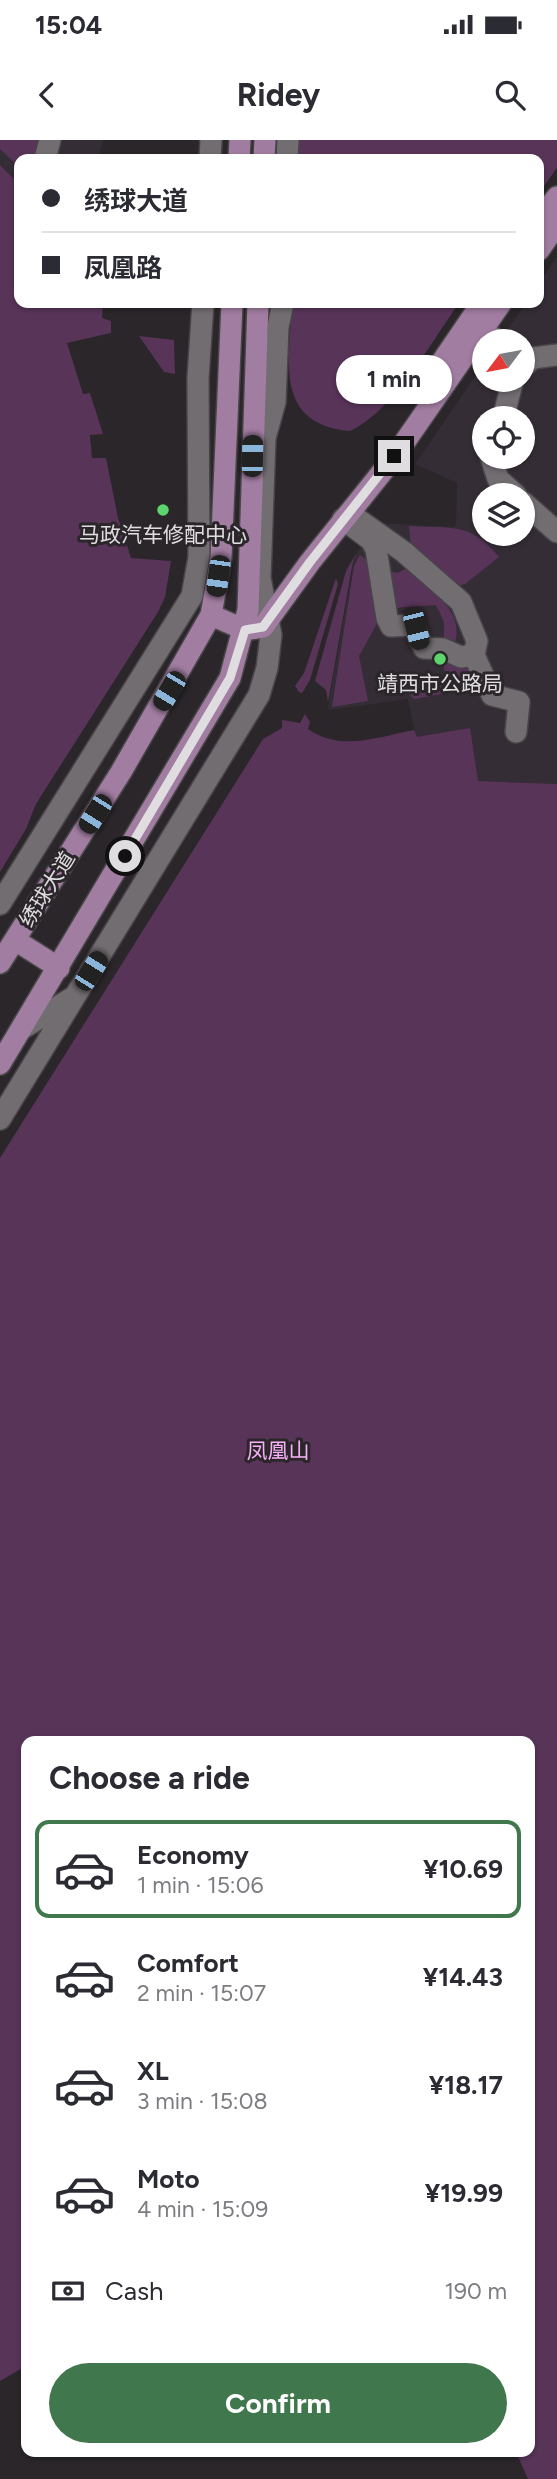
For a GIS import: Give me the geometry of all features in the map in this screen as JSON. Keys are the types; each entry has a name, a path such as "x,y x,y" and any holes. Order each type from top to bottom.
{"main road":[{"path":"544,214 557,197"},
{"path":"544,243 557,225"},
{"name":"绣球大道","path":"0,963 121,772 211,615 221,558 232,308"},
{"path":"257,615 258,308"},
{"path":"0,1064 230,678 257,615 387,443 479,308"},
{"path":"490,329 500,308"},
{"path":"211,615 257,615 346,516 472,357"},
{"path":"216,593 257,615"},
{"path":"15,940 59,968"}],"street":[{"path":"0,904 192,596 199,557 198,377 202,308"},
{"path":"0,1119 251,711 267,668 271,635 257,615 265,438 275,402 278,327 282,308"},
{"path":"536,363 557,355"},
{"path":"535,513 557,532"},
{"path":"346,516 372,540 376,549 387,618 391,626 413,625 424,648 443,649 461,657 474,655"},
{"path":"346,516 404,552 454,594 464,608 477,641 474,655 492,695 519,702 516,732"},
{"path":"23,1028 77,995"}],"shaded area":[{"path":"0,140 103,140 99,154 14,154 14,179 0,165"},
{"name":"靖西市公路局","path":"557,257 557,784 478,781 416,737 408,699 330,710 328,707 355,555 378,523 454,527 456,524 457,483 415,464 472,381 472,392 536,392 536,329 508,329 522,308 544,308 544,276"}],"green space":[{"path":"0,140 45,140 41,154 14,154 14,162 0,149"},
{"path":"299,140 557,140 557,168 544,186 544,154 298,154"},
{"path":"0,165 14,179 14,308 103,308 102,318 111,321 111,333 67,343 83,394 90,393 103,434 90,435 92,458 106,458 118,518 131,558 171,561 165,597 158,612 36,804 26,829 0,872"},
{"path":"292,308 456,308 396,392 382,408 350,431 325,426 308,416 297,402 291,385 289,345"},
{"path":"139,336 174,340 175,374 164,372"},
{"path":"409,526 459,529 472,534 472,546 490,546 499,557 465,584 456,586 411,547"},
{"path":"355,555 328,702 326,690 315,681 346,571"},
{"path":"360,555 368,561 378,622 359,656 368,701 332,707 354,566"},
{"path":"407,568 435,592 451,612 456,623 453,646 444,644 444,622 436,605 395,608 388,571 398,573"},
{"path":"336,578 338,584 310,680 302,693 295,686 304,673"},
{"path":"443,657 466,668 473,681 462,683 448,693 414,699 408,693 406,684 445,677"},
{"name":"凤凰山","path":"305,714 310,722 308,729 333,740 346,741 373,739 414,730 417,737 470,728 478,781 557,784 557,2479 528,2479 518,2457 535,2457 535,1736 21,1736 21,2369 0,2381 0,1158 263,739 282,728 282,720 300,723"}],"place":[{"name":"马政汽车修配中心","path":"163,510"},
{"name":"靖西市公路局","path":"440,659"}],"route":[{"path":"125,856 230,678 245,630 255,631 269,620 310,562 394,456"}]}
